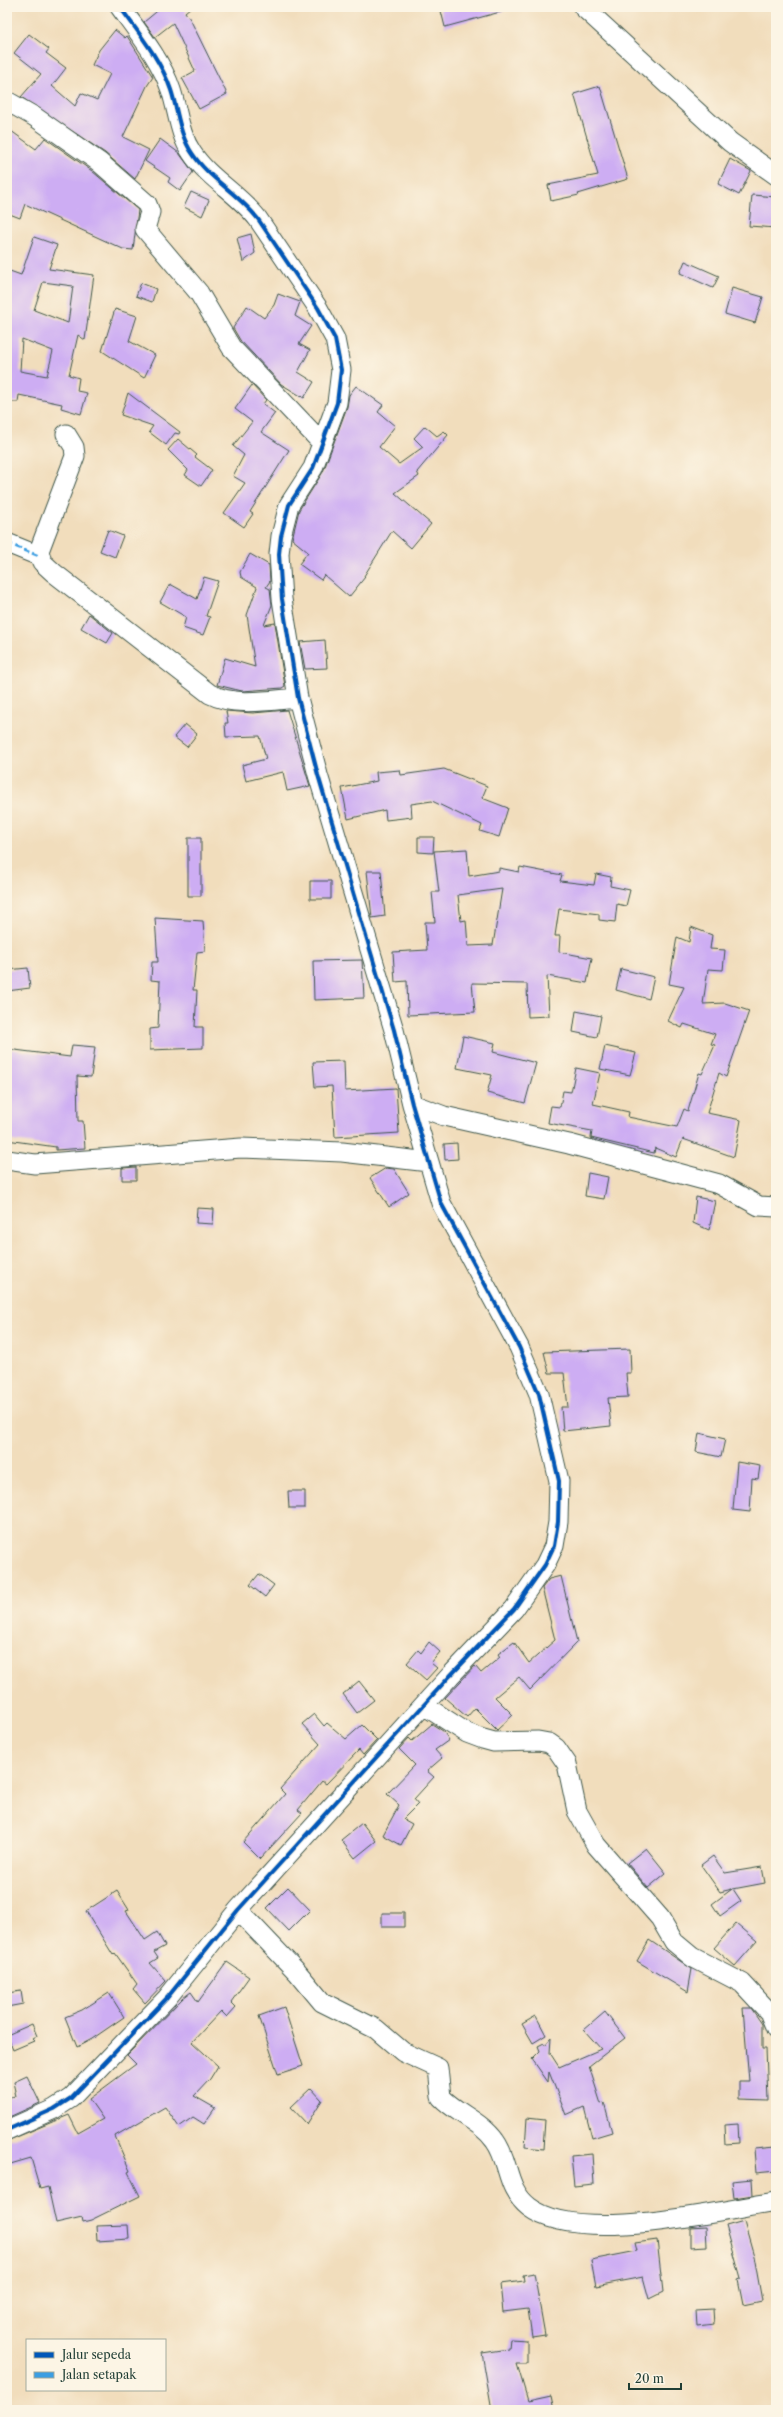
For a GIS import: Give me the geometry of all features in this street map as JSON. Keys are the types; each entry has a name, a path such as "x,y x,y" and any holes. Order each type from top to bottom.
{"street":[{"path":"7,2130 54,2109 71,2098 167,1998 238,1910 425,1706 528,1590 545,1565 554,1546 558,1516 559,1481 539,1394 519,1347 441,1203 412,1104 394,1030 318,775 298,698 284,613 279,554 281,536 289,505 313,468 321,442 337,403 341,385 340,354 335,339 318,308 250,209 214,177 192,153 185,140 171,89 162,70 120,7"},
{"path":"583,7 730,142 776,175"},
{"path":"7,101 35,117 99,162 148,206 150,215 145,229 199,294 231,347 321,442"},
{"path":"39,556 75,456 74,447 66,434"},
{"path":"7,543 39,556 54,573 210,694 220,699 254,701 298,698"},
{"path":"412,1104 444,1116 569,1144 719,1184 758,1206 776,1206"},
{"path":"7,1160 36,1164 241,1148 342,1152 429,1162"},
{"path":"425,1706 467,1733 483,1739 494,1742 538,1741 549,1743 556,1748 567,1764 577,1811 596,1845 660,1918 674,1942 692,1957 742,1983 769,2012 776,2029"},
{"path":"238,1910 298,1973 322,2002 376,2029 403,2052 438,2068 440,2097 495,2140 509,2181 518,2195 529,2207 546,2217 580,2225 627,2224 776,2202"}],"building":[{"path":"162,7 191,7 185,12 190,19 227,94 199,109 182,78 195,71 173,23 155,37 144,22"},
{"path":"440,7 503,7 504,11 445,27"},
{"path":"115,30 125,38 127,36 153,77 147,86 123,137 149,150 135,179 105,153 21,97 41,74 14,53 29,34 49,49 46,53 66,68 52,86 75,106 81,93 97,100 110,74 92,65 99,50"},
{"path":"600,86 628,179 578,194 579,195 551,201 548,185 598,175 574,94"},
{"path":"7,128 36,149 45,138 92,171 138,210 133,250 123,249 25,204 20,218 7,213"},
{"path":"160,139 179,153 193,172 180,191 168,182 170,178 145,161"},
{"path":"730,159 751,171 739,195 718,184"},
{"path":"191,192 209,200 202,216 184,207"},
{"path":"752,195 776,197 776,228 749,226"},
{"path":"251,234 255,253 243,262 237,238"},
{"path":"34,237 57,245 49,269 94,275 85,340 78,335 69,375 79,378 77,391 87,393 81,414 61,408 62,404 19,395 18,402 7,402 7,270 21,275","holes":["43,282 73,286 68,323 34,310","22,339 53,351 47,376 20,371"]},
{"path":"685,261 719,276 713,288 680,273"},
{"path":"141,283 156,289 152,302 136,296"},
{"path":"732,288 763,297 755,323 725,314"},
{"path":"278,294 300,302 295,316 311,326 299,344 310,350 298,372 314,382 304,398 281,384 240,340 233,328 247,306 264,318 274,305"},
{"path":"115,309 137,316 129,341 155,355 144,378 102,351"},
{"path":"252,385 266,400 263,404 275,413 261,432 289,450 250,512 253,514 244,527 224,513 245,483 233,476 244,455 233,446 252,422 235,409"},
{"path":"356,386 383,405 378,412 395,426 379,447 399,464 423,447 414,438 425,426 437,436 444,431 448,435 417,472 419,476 395,493 431,524 411,548 392,531 364,576 365,577 349,597 324,575 321,580 299,564 308,552 292,539 299,510 323,472 347,407 349,395"},
{"path":"128,393 180,432 179,434 175,433 166,445 149,432 153,426 121,415"},
{"path":"178,439 197,455 195,457 212,470 201,486 185,475 188,470 168,450"},
{"path":"108,530 123,536 115,557 100,551"},
{"path":"250,554 269,565 270,581 266,587 270,589 272,605 264,625 275,623 285,686 282,688 242,691 217,685 225,658 255,667 247,615 257,587 241,577 240,572"},
{"path":"204,577 218,581 206,616 210,617 203,635 183,628 186,617 160,602 170,584 197,599"},
{"path":"89,614 113,633 107,643 81,628"},
{"path":"325,640 327,668 305,669 300,642"},
{"path":"287,710 310,786 287,791 283,772 246,781 242,765 266,759 260,736 226,737 225,723 228,723 226,711 253,713"},
{"path":"185,724 197,734 187,747 174,737"},
{"path":"444,769 487,786 482,798 508,808 499,837 480,831 482,825 432,801 411,804 412,817 386,820 385,810 348,819 342,788 377,781 376,772 400,770 401,775"},
{"path":"418,837 434,837 433,853 418,852"},
{"path":"188,838 201,838 201,896 188,896"},
{"path":"467,849 469,876 499,871 499,868 519,872 520,867 562,875 560,881 594,885 596,874 611,877 610,886 630,890 626,906 617,904 615,922 599,920 599,914 559,909 555,936 560,936 559,952 592,958 587,983 547,976 549,1016 528,1017 527,984 472,983 475,1012 408,1015 407,981 395,982 393,952 427,950 425,922 435,922 432,892 439,892 434,851","holes":["502,889 493,945 468,946 466,920 461,921 458,895"]},
{"path":"367,871 381,871 385,916 372,918"},
{"path":"310,881 331,881 331,899 310,899"},
{"path":"155,918 203,921 205,951 197,952 193,990 197,990 195,1027 203,1027 203,1048 150,1050 150,1029 158,1028 160,981 151,980 152,962 158,962"},
{"path":"691,927 712,935 710,949 725,950 723,970 708,969 703,1004 725,1003 749,1011 726,1077 719,1073 707,1113 741,1120 734,1157 683,1139 676,1157 655,1148 654,1153 591,1138 592,1131 548,1123 551,1106 560,1107 563,1091 571,1092 576,1068 600,1073 593,1104 629,1112 628,1117 677,1127 684,1109 688,1111 699,1073 702,1074 715,1045 711,1044 715,1034 684,1024 682,1028 668,1021 684,987 669,984 677,937 689,942"},
{"path":"362,960 364,998 314,1000 313,961"},
{"path":"28,968 30,988 7,991 7,970"},
{"path":"621,969 654,977 649,999 616,990"},
{"path":"576,1011 601,1016 597,1037 573,1032"},
{"path":"463,1036 495,1043 493,1052 536,1063 525,1103 487,1093 492,1075 457,1068"},
{"path":"72,1045 95,1047 91,1077 77,1076 78,1121 83,1121 85,1148 56,1150 56,1147 7,1140 7,1049 70,1057"},
{"path":"605,1046 636,1053 630,1075 600,1069"},
{"path":"344,1061 345,1091 396,1088 399,1133 335,1137 332,1086 315,1087 313,1062"},
{"path":"457,1143 458,1159 445,1160 444,1144"},
{"path":"136,1167 136,1180 122,1180 122,1168"},
{"path":"386,1168 394,1169 409,1193 389,1207 370,1178"},
{"path":"588,1173 608,1177 604,1199 585,1196"},
{"path":"696,1197 715,1201 709,1230 693,1223"},
{"path":"197,1208 214,1209 213,1224 196,1223"},
{"path":"630,1349 631,1373 626,1373 628,1397 608,1398 611,1426 563,1431 561,1407 568,1407 564,1373 549,1373 544,1352"},
{"path":"699,1433 725,1439 721,1457 696,1452"},
{"path":"737,1462 760,1466 758,1479 752,1478 750,1512 733,1510"},
{"path":"288,1491 305,1491 305,1508 289,1508"},
{"path":"259,1574 274,1585 265,1597 250,1585"},
{"path":"561,1576 577,1642 530,1690 519,1677 495,1697 513,1715 497,1730 475,1708 467,1717 445,1698 475,1666 481,1673 500,1657 498,1654 514,1642 529,1663 555,1640 542,1588 549,1579"},
{"path":"429,1642 440,1652 431,1663 437,1668 426,1680 407,1663 418,1650 421,1653"},
{"path":"359,1681 374,1700 357,1713 343,1694"},
{"path":"314,1714 324,1726 327,1723 346,1739 362,1725 377,1740 363,1755 359,1750 326,1784 322,1781 298,1810 302,1813 260,1859 243,1842 285,1794 280,1789 320,1744 302,1724"},
{"path":"432,1724 443,1731 449,1740 435,1750 442,1758 427,1771 434,1777 414,1799 418,1804 403,1819 412,1824 401,1845 383,1835 399,1805 387,1794 415,1765 399,1749 409,1738 412,1741"},
{"path":"362,1823 376,1841 355,1858 341,1840"},
{"path":"646,1848 666,1873 648,1888 627,1863"},
{"path":"713,1856 725,1873 762,1867 765,1883 733,1889 741,1901 720,1916 712,1904 732,1889 720,1892 701,1865"},
{"path":"288,1887 310,1910 289,1931 267,1908"},
{"path":"117,1891 129,1910 126,1911 145,1940 157,1932 165,1946 154,1952 158,1958 150,1963 166,1981 145,2003 133,1989 137,1984 115,1953 113,1955 86,1911"},
{"path":"382,1913 404,1913 404,1927 382,1927"},
{"path":"736,1923 757,1941 735,1966 714,1948"},
{"path":"649,1940 692,1969 688,1992 637,1961"},
{"path":"227,1962 249,1977 231,2002 236,2007 227,2017 221,2011 192,2042 218,2066 210,2079 194,2096 215,2108 204,2124 193,2117 179,2127 165,2107 115,2136 130,2171 128,2172 140,2196 91,2220 83,2222 82,2217 56,2223 48,2187 40,2189 31,2158 7,2165 7,2141 69,2115 78,2133 103,2119 89,2099 136,2064 127,2055 183,1998 191,1992 198,2002"},
{"path":"21,1991 23,2004 7,2007 7,1993"},
{"path":"109,1993 124,2017 92,2039 77,2047 65,2017 82,2010"},
{"path":"284,2007 303,2066 278,2074 259,2016"},
{"path":"743,2008 751,2008 762,2024 762,2049 766,2049 768,2100 739,2099 739,2081 749,2081"},
{"path":"605,2012 625,2038 589,2066 601,2104 604,2103 612,2132 592,2138 584,2107 566,2115 549,2072 548,2082 532,2059 540,2051 538,2046 544,2043 545,2045 551,2038 550,2053 559,2067 601,2049 584,2030"},
{"path":"536,2016 546,2035 533,2043 522,2024"},
{"path":"32,2024 37,2036 32,2039 34,2041 13,2050 7,2035"},
{"path":"27,2076 40,2103 7,2118 7,2098 15,2096 14,2092 16,2091 14,2082"},
{"path":"311,2088 322,2100 307,2124 291,2107"},
{"path":"527,2118 545,2120 543,2149 525,2147"},
{"path":"738,2124 739,2143 725,2144 724,2125"},
{"path":"775,2147 776,2171 756,2173 754,2149"},
{"path":"592,2154 594,2184 574,2186 571,2156"},
{"path":"752,2179 753,2195 734,2198 732,2181"},
{"path":"744,2221 754,2256 762,2301 743,2305 738,2280 741,2279 726,2226"},
{"path":"128,2225 129,2239 97,2241 96,2226"},
{"path":"706,2227 707,2246 690,2247 690,2228"},
{"path":"657,2240 663,2292 649,2299 643,2277 596,2286 591,2260 637,2251 635,2243"},
{"path":"534,2273 545,2335 532,2337 528,2309 503,2312 500,2284 524,2281 523,2275"},
{"path":"713,2309 714,2325 697,2327 696,2310"},
{"path":"510,2339 527,2340 527,2364 517,2364 528,2401 551,2396 554,2410 492,2410 482,2353 509,2349"}],"marked path":[{"path":"7,543 39,556"}],"cycle path":[{"path":"7,2130 54,2109 71,2098 167,1998 238,1910 450,1676 514,1609 545,1565 554,1546 558,1522 559,1481 539,1394 519,1347 441,1203 412,1104 394,1030 318,775 298,698 282,599 279,554 281,536 289,505 313,468 337,403 341,370 335,339 318,308 258,219 242,202 215,179 192,153 184,138 167,79 155,57 120,7"}]}
